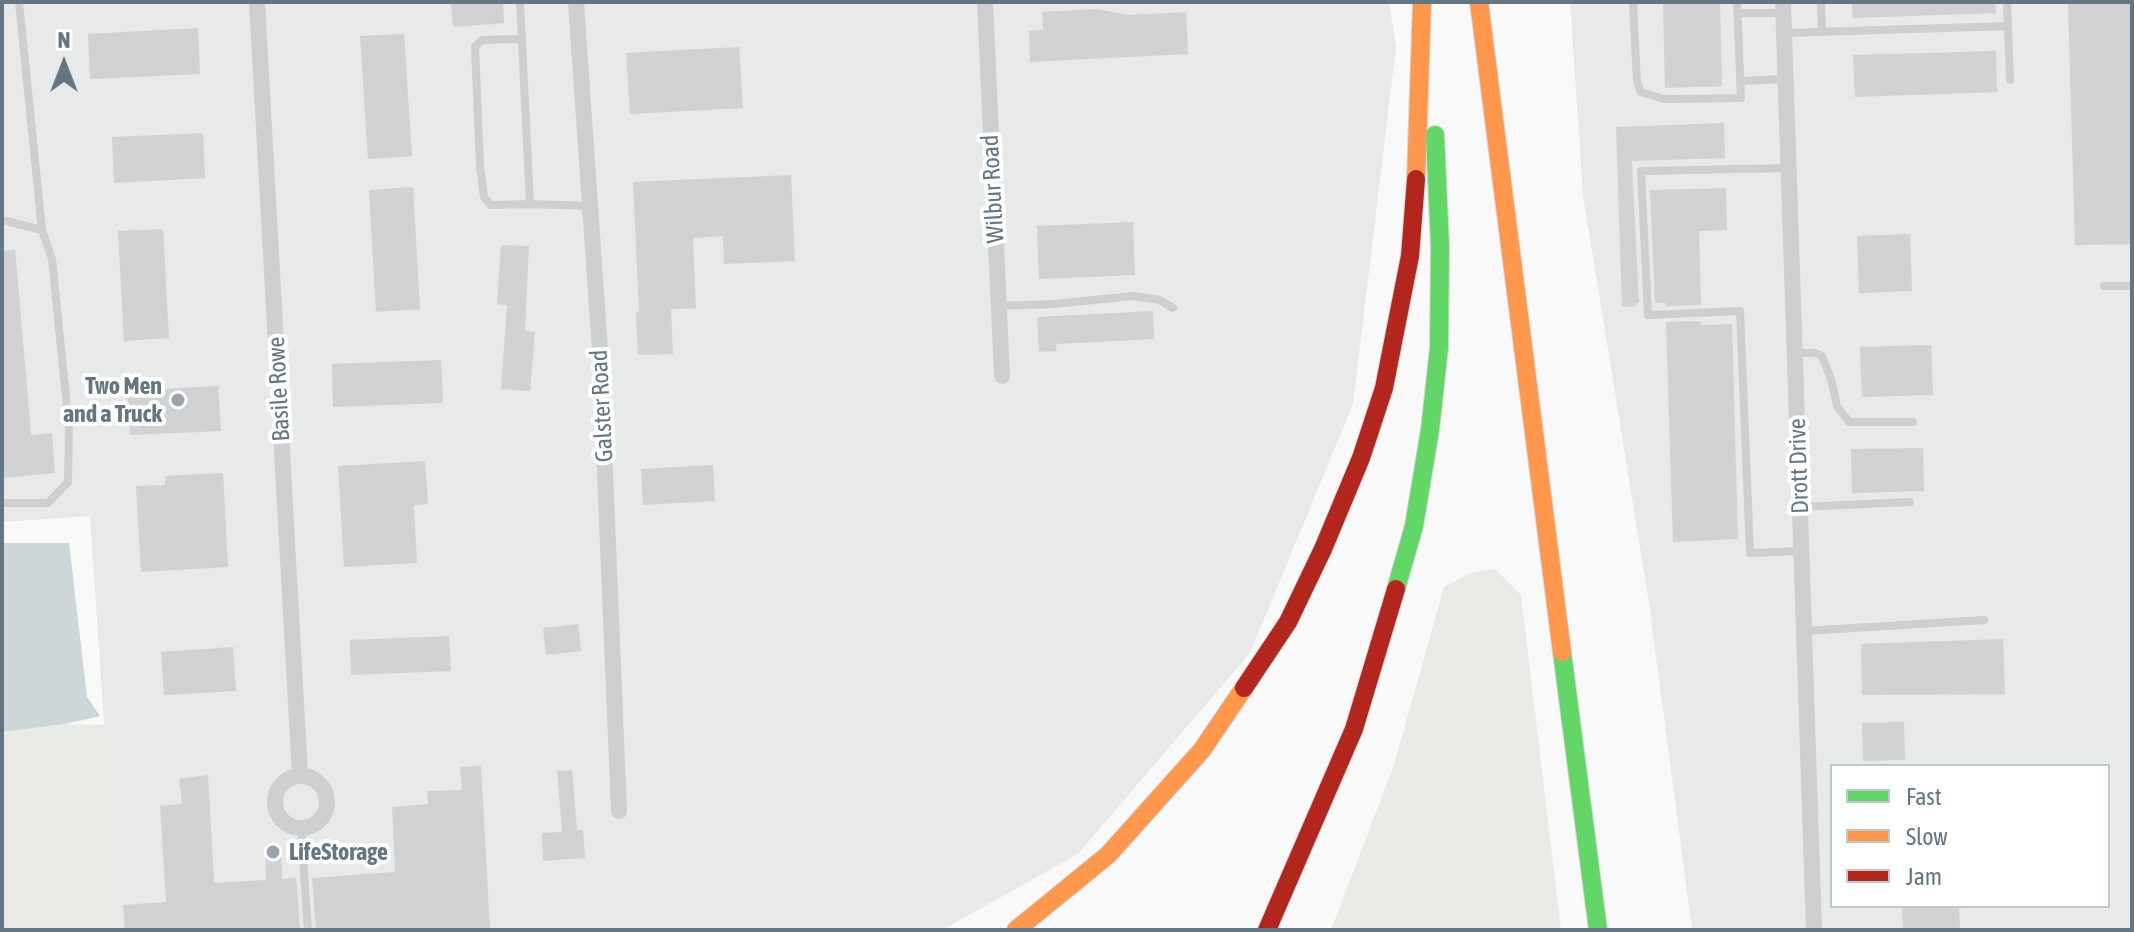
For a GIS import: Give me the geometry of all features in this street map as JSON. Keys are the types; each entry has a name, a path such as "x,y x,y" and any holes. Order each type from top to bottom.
{"highway":[{"path":"1016,930 1108,855 1202,750 1288,622 1323,549 1361,458 1384,388 1410,256 1417,173 1422,2"},
{"path":"1267,930 1324,803 1372,676 1408,551 1430,430 1439,348 1440,246 1433,107 1422,2"},
{"path":"1479,2 1598,930"}],"street":[{"name":"Basile Rowe","path":"257,2 300,775"},
{"name":"Galster Road","path":"576,2 602,394 619,811"},
{"name":"Wilbur Road","path":"985,2 1002,376"},
{"name":"Drott Drive","path":"1783,8 1814,930"},
{"path":"300,775 320,784 326,793 327,803 325,814 317,823 301,828 285,824 277,816 274,805 278,788 300,775"}],"lane":[{"path":"2,503 48,503 68,482 69,427 52,259 42,230 19,2"},
{"path":"520,2 530,204"},
{"path":"1633,2 1637,82 1641,92 1664,99 1741,98 1737,2"},
{"path":"1821,2 1822,32"},
{"path":"2007,2 2010,80"},
{"path":"1737,13 1783,8"},
{"path":"1784,33 2008,26"},
{"path":"522,39 482,40 475,47 484,197 491,205 589,206"},
{"path":"1740,81 1786,79"},
{"path":"1789,167 1641,171 1648,315 1740,311 1750,553 1801,551"},
{"path":"2,220 42,230"},
{"path":"2104,286 2132,286"},
{"path":"999,306 1133,296 1160,300 1173,308"},
{"path":"1795,353 1822,356 1837,406 1849,422 1913,422"},
{"path":"1800,507 1910,502"},
{"path":"1804,631 1984,620"},
{"path":"301,828 308,930"}],"shaded area":[{"path":"2,2 1389,2 1396,47 1353,404 1250,653 1078,854 942,930 118,930 90,516 2,522"},
{"path":"1570,2 2132,2 2132,930 1692,930 1649,603 1583,195"},
{"path":"2,543 69,543 87,697 100,716 2,732"},
{"path":"1495,569 1521,595 1561,930 1331,930 1394,765 1444,587 1470,573"},
{"path":"65,724 105,725 120,930 2,930 2,732"}],"building":[{"path":"450,2 504,2 505,24 452,28"},
{"path":"1662,2 1721,2 1723,87 1664,89"},
{"path":"1851,2 1996,2 1997,14 1852,19"},
{"path":"2067,2 2132,2 2132,245 2074,246"},
{"path":"1097,8 1128,14 1187,11 1189,55 1029,63 1028,30 1042,29 1041,11"},
{"path":"199,27 201,75 89,80 87,33"},
{"path":"405,33 413,157 367,160 359,35"},
{"path":"740,46 744,109 629,115 625,52"},
{"path":"1997,50 1998,93 1854,98 1852,54"},
{"path":"1725,122 1726,159 1633,162 1640,304 1621,308 1615,126"},
{"path":"204,132 206,179 113,184 111,136"},
{"path":"792,174 796,262 723,265 722,237 694,239 697,309 672,310 674,355 637,356 632,181"},
{"path":"414,186 421,310 375,313 368,189"},
{"path":"1727,187 1728,231 1700,232 1702,306 1665,307 1665,304 1654,304 1649,189"},
{"path":"1134,221 1136,276 1038,280 1036,225"},
{"path":"164,228 170,339 123,342 117,230"},
{"path":"1911,233 1913,292 1858,294 1856,235"},
{"path":"500,244 530,245 526,330 536,331 531,392 500,390 506,306 496,305"},
{"path":"16,249 32,434 53,432 56,474 2,479 2,250"},
{"path":"1154,310 1155,340 1057,345 1058,352 1038,353 1036,316"},
{"path":"1702,320 1702,324 1733,323 1739,540 1672,543 1665,321"},
{"path":"1932,344 1934,396 1861,398 1859,346"},
{"path":"442,359 444,404 332,408 331,363"},
{"path":"219,385 222,432 129,436 126,390"},
{"path":"1924,447 1925,492 1851,494 1850,448"},
{"path":"426,460 429,505 415,506 418,564 343,568 337,465"},
{"path":"714,464 716,502 642,506 640,468"},
{"path":"224,472 229,568 140,573 135,485 164,484 164,475"},
{"path":"579,623 582,652 545,656 542,627"},
{"path":"450,635 452,672 350,676 349,639"},
{"path":"2004,638 2006,695 1861,696 1860,643"},
{"path":"234,646 237,692 163,696 160,651"},
{"path":"1905,721 1906,761 1862,762 1861,722"},
{"path":"482,765 491,930 315,930 311,877 394,871 391,806 427,803 426,790 461,789 459,766"},
{"path":"573,769 578,829 584,829 586,859 542,862 541,832 561,831 556,770"},
{"path":"209,774 215,882 265,879 264,846 282,846 283,878 297,877 301,930 124,930 122,904 165,901 159,805 181,803 178,778"},
{"path":"1901,908 1960,908 1961,930 1902,930"}],"traffic: fast":[{"path":"1396,589 1414,526 1430,430 1439,348 1440,246 1435,135"},
{"path":"1562,652 1598,930"}],"traffic: slow":[{"path":"1416,179 1422,2"},
{"path":"1479,2 1562,652"},
{"path":"1016,930 1108,855 1202,750 1244,688"}],"traffic: jam":[{"path":"1244,688 1288,622 1361,458 1384,388 1410,256 1416,179"},
{"path":"1267,930 1354,729 1396,589"}],"place":[{"name":"Two Men and a Truck","path":"178,400"},
{"name":"LifeStorage","path":"273,852"}]}
